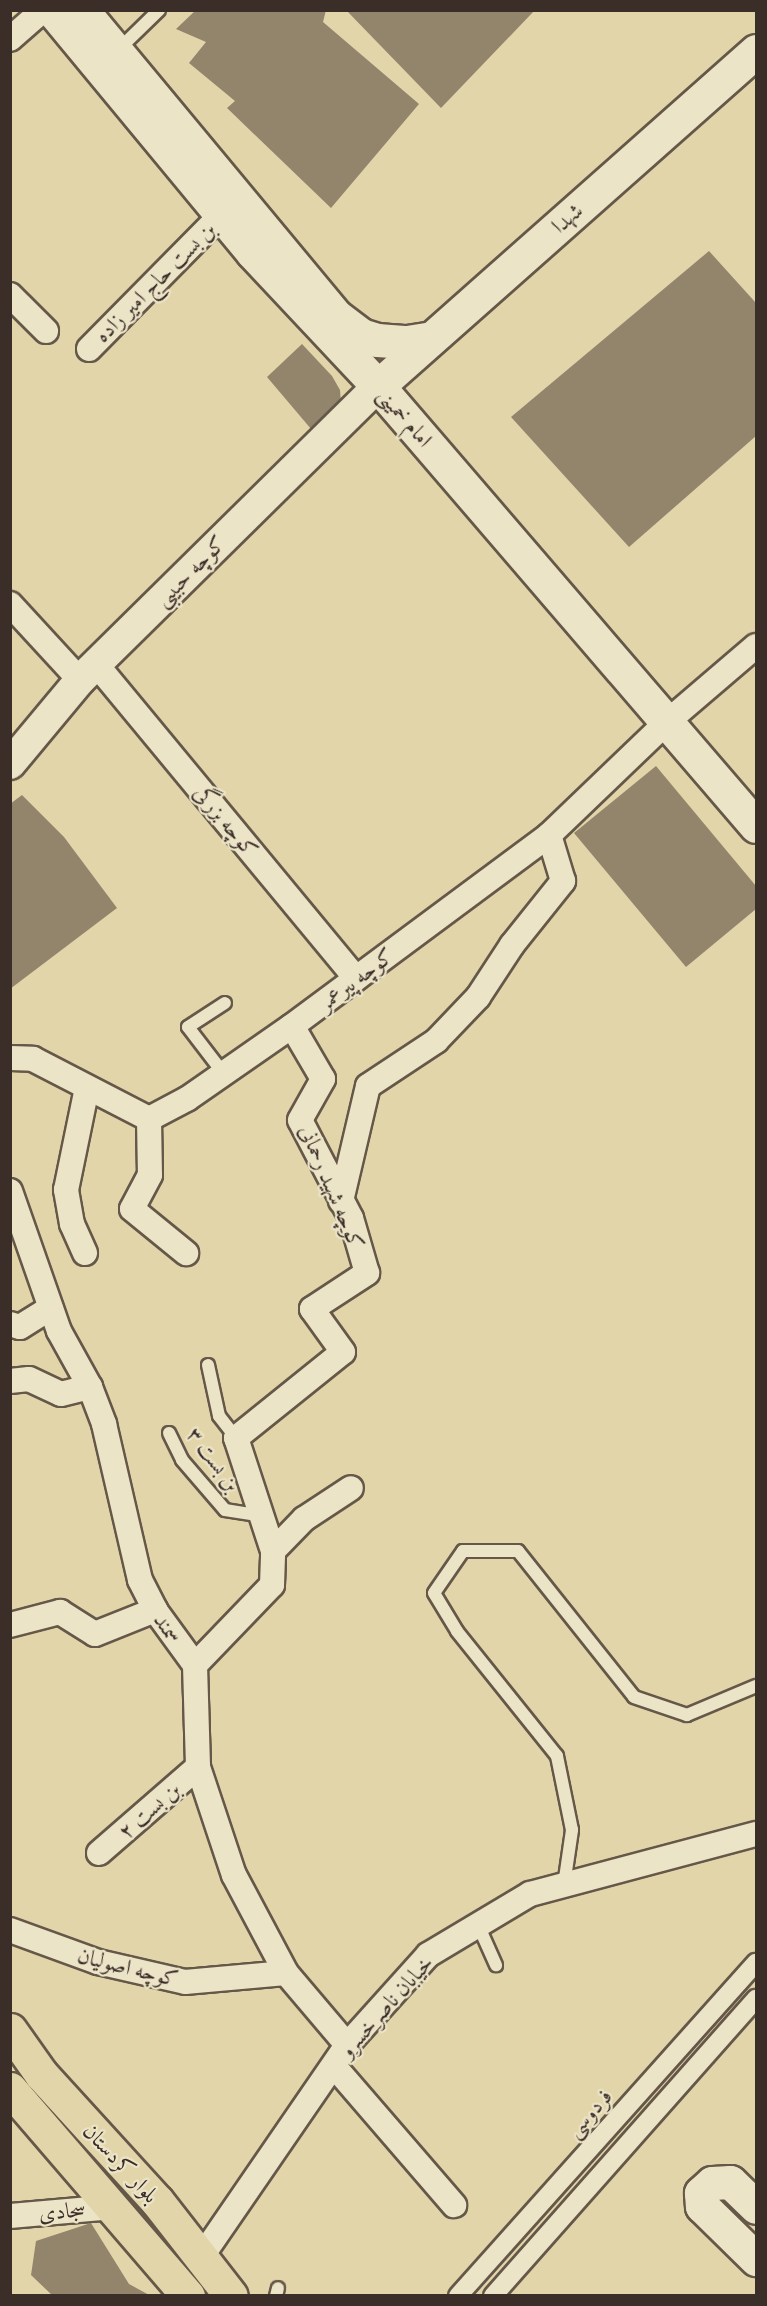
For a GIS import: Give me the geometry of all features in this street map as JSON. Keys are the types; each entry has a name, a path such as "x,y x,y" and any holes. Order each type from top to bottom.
{"main road":[{"name":"امام خمینی","path":"52,10 221,215 378,386 667,722 748,811"},
{"path":"82,10 336,316 361,334 377,340 407,342 432,338"},
{"name":"شهدا","path":"378,386 756,51"},
{"name":"بلوار کردستان","path":"10,2030 41,2074 202,2256 231,2295"},
{"name":"بلوار کردستان","path":"10,2089 188,2295"},
{"path":"756,2207 730,2182 720,2181 705,2187 702,2206 756,2259"}],"street":[{"path":"10,39 43,10"},
{"name":"بن بست حاج امیر زاده","path":"89,349 221,215"},
{"path":"10,295 46,331"},
{"name":"کوچه حبیبی","path":"10,764 88,672 378,386"},
{"name":"کوچه بزرگی","path":"14,614 88,672 356,978"},
{"name":"کوچه پیرعمر","path":"149,1119 224,1074 292,1026 549,835 667,722 756,646"},
{"path":"341,1200 368,1086 436,1041 478,998 512,945 563,880 549,835"},
{"name":"کوچه شهید رحمانی","path":"236,1438 343,1352 312,1309 367,1273 341,1200 300,1120 323,1079 292,1026"},
{"path":"10,1058 33,1059 149,1119 150,1175 132,1209 186,1253"},
{"path":"85,1254 72,1224 66,1190 87,1088"},
{"name":"سمند","path":"10,1191 59,1331 90,1387 104,1424 140,1580 155,1610 195,1665 198,1767 234,1875 286,1973 347,2045"},
{"path":"10,1324 20,1327 51,1308"},
{"path":"10,1382 29,1379 61,1394 90,1387"},
{"path":"195,1665 272,1585 273,1551 236,1438"},
{"path":"273,1551 304,1519 351,1488"},
{"path":"10,1624 60,1612 95,1634 155,1610"},
{"name":"بن بست ۲","path":"99,1853 198,1767"},
{"name":"خیابان ناصرخسرو","path":"202,2256 347,2045 428,1955 479,1927 530,1894 756,1834"},
{"name":"کوچه اصولیان","path":"10,1930 98,1962 185,1982 286,1973"},
{"name":"فردوسی","path":"458,2295 756,1963"},
{"path":"492,2295 756,1999"},
{"path":"334,2066 454,2205"},
{"name":"سجادی","path":"10,2216 113,2207"}],"lane":[{"path":"116,52 159,10"},
{"path":"224,1074 188,1027 225,1003"},
{"path":"208,1365 219,1416 236,1438"},
{"name":"بن بست ۳","path":"169,1433 182,1460 225,1510 261,1516"},
{"path":"564,1884 572,1830 557,1756 457,1631 434,1593 463,1551 518,1551 634,1697 687,1715 756,1686"},
{"path":"479,1927 496,1965"}],"building":[{"path":"196,10 326,10 323,22 419,104 331,208 227,108 235,101 189,63 206,42 176,29"},
{"path":"346,10 535,10 441,108"},
{"path":"709,251 756,303 756,436 629,547 511,417"},
{"path":"302,344 332,376 340,390 342,416 317,436 267,377"},
{"path":"656,766 756,886 756,909 686,967 574,833"},
{"path":"22,795 64,837 117,908 10,989 10,804"},
{"path":"91,2223 129,2284 151,2296 53,2296 31,2275 36,2241"}]}
